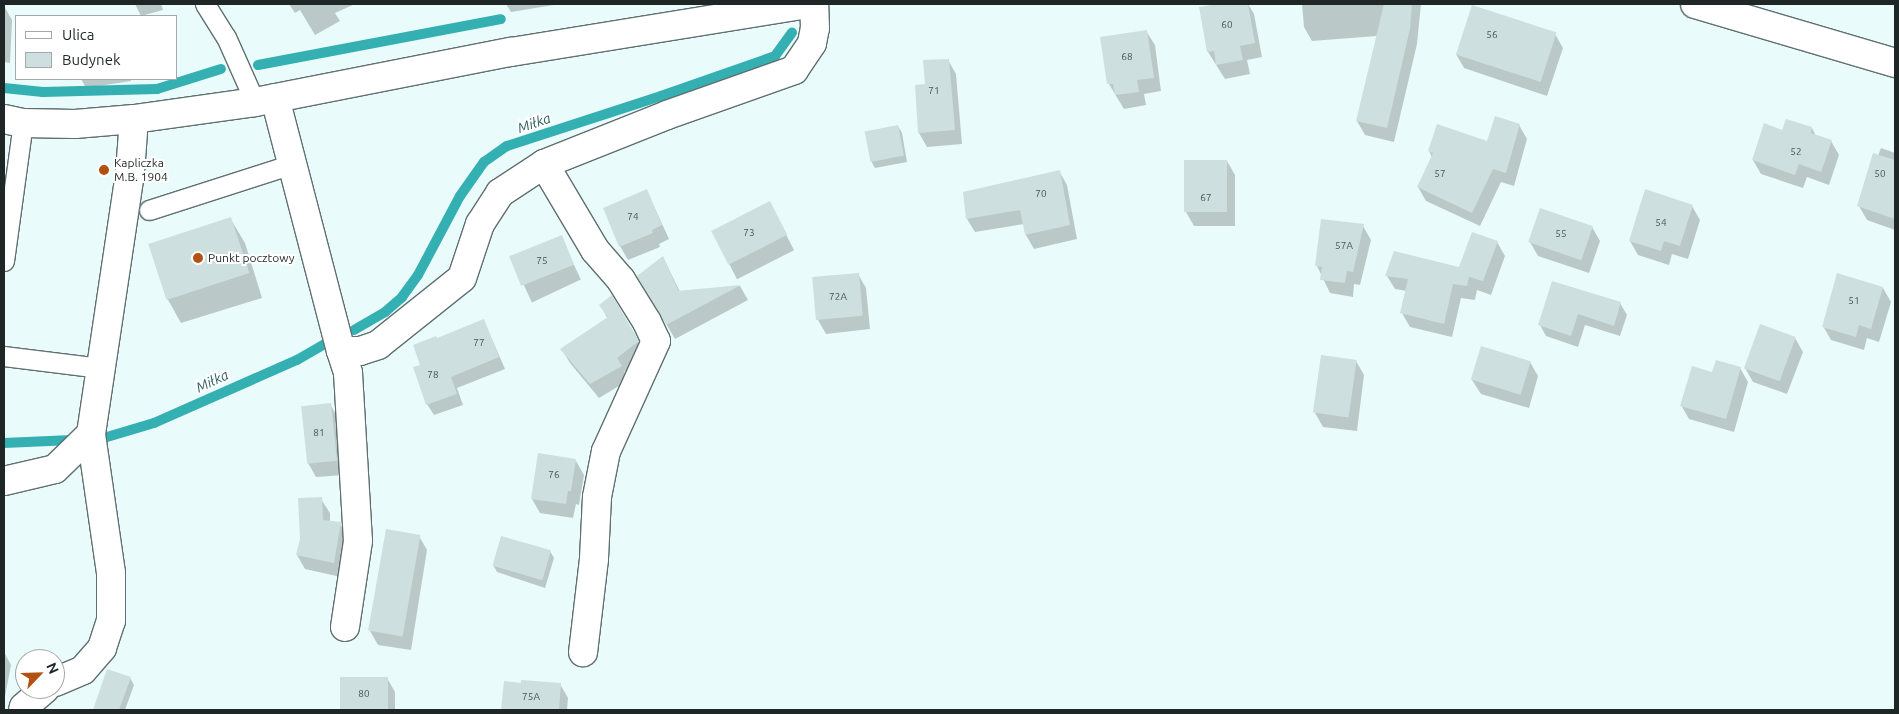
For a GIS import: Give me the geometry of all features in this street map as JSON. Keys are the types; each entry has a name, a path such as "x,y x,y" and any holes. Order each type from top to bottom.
{"street":[{"path":"14,121 75,124 134,119 265,100 511,52 773,7 808,4"},
{"path":"341,351 360,351 378,345 462,278 480,224 500,194 544,164 667,115 794,70 812,43 815,28 814,4"},
{"path":"1695,4 1895,63"},
{"path":"265,100 292,164 348,373 358,541 345,627"},
{"path":"65,678 83,670 102,648 111,621 110,573 91,434 130,173 134,119"},
{"path":"544,164 595,250 621,280 642,313 656,341 606,451 597,497 594,559 583,652"},
{"path":"4,480 55,469 91,434"},
{"path":"23,710 33,699"}],"lane":[{"path":"205,4 265,100"},
{"path":"4,261 14,121"},
{"path":"149,210 292,164"},
{"path":"4,356 101,368"}],"building":[{"path":"1217,4 1248,4 1255,43 1240,46 1243,60 1216,65 1214,51 1207,52 1199,7"},
{"path":"1384,4 1412,4 1410,29 1387,128 1356,121"},
{"path":"1472,5 1557,33 1541,82 1456,54"},
{"path":"1147,30 1154,78 1137,80 1139,92 1115,95 1113,84 1107,84 1100,37"},
{"path":"949,59 955,130 918,133 915,85 925,84 923,60"},
{"path":"1495,116 1520,124 1506,173 1493,169 1472,213 1417,187 1433,153 1428,151 1437,124 1487,141"},
{"path":"1786,119 1812,127 1811,133 1832,140 1821,172 1799,164 1795,175 1752,160 1764,123 1782,130"},
{"path":"898,125 904,155 871,162 865,131"},
{"path":"1873,153 1895,160 1895,219 1857,206"},
{"path":"1184,160 1227,160 1227,212 1184,212"},
{"path":"1060,170 1070,225 1025,235 1020,210 966,219 963,192"},
{"path":"647,189 662,225 652,230 653,233 619,247 603,208"},
{"path":"1645,189 1693,205 1680,246 1664,241 1661,251 1629,241"},
{"path":"770,201 787,235 728,265 711,231"},
{"path":"1540,208 1593,226 1581,260 1528,242"},
{"name":"Punkt pocztowy","path":"231,217 249,273 166,300 148,244"},
{"path":"1321,219 1364,224 1353,272 1347,271 1345,283 1320,280 1322,267 1315,266"},
{"path":"1472,232 1498,241 1483,281 1469,277 1467,286 1453,284 1444,324 1400,313 1408,279 1385,276 1394,251 1459,267"},
{"path":"562,235 574,265 521,286 509,256"},
{"path":"663,256 677,291 741,285 666,325 637,276"},
{"path":"859,273 863,316 816,320 812,277"},
{"path":"1837,273 1883,287 1871,329 1859,325 1856,337 1822,327"},
{"path":"1552,281 1621,302 1614,326 1578,314 1571,336 1538,325"},
{"path":"612,295 639,341 617,358 622,366 590,384 560,349 608,317 599,305"},
{"path":"484,319 499,357 451,377 457,394 426,405 413,367 420,365 413,345 436,336 437,338"},
{"path":"1760,324 1796,337 1780,381 1744,368"},
{"path":"1481,346 1531,361 1520,395 1471,379"},
{"path":"1321,355 1357,360 1349,417 1313,412"},
{"path":"1716,360 1741,367 1726,419 1680,406 1692,366 1712,372"},
{"path":"331,403 337,461 307,464 301,406"},
{"path":"538,453 576,459 571,491 568,491 566,504 531,499"},
{"path":"322,497 323,520 341,522 334,563 296,555 300,539 298,498"},
{"path":"386,529 420,535 403,637 368,630"},
{"path":"501,536 551,550 542,580 492,566"},
{"path":"107,669 131,677 119,710 93,710"},
{"path":"340,677 388,677 388,710 340,710"},
{"path":"521,680 561,683 559,710 501,710 504,681 521,683"}],"waterway":[{"path":"258,65 501,19"},
{"name":"Miłka","path":"354,330 385,312 402,297 418,275 460,196 484,162 507,146 661,96 775,56 792,33"},
{"path":"4,88 43,92 157,89 221,69"},
{"name":"Miłka","path":"107,437 154,423 297,360 325,344"},
{"name":"Miłka","path":"4,443 72,440"}],"place":[{"name":"Kapliczka M.B. 1904","path":"104,170"},
{"name":"Punkt pocztowy","path":"198,258"}]}
